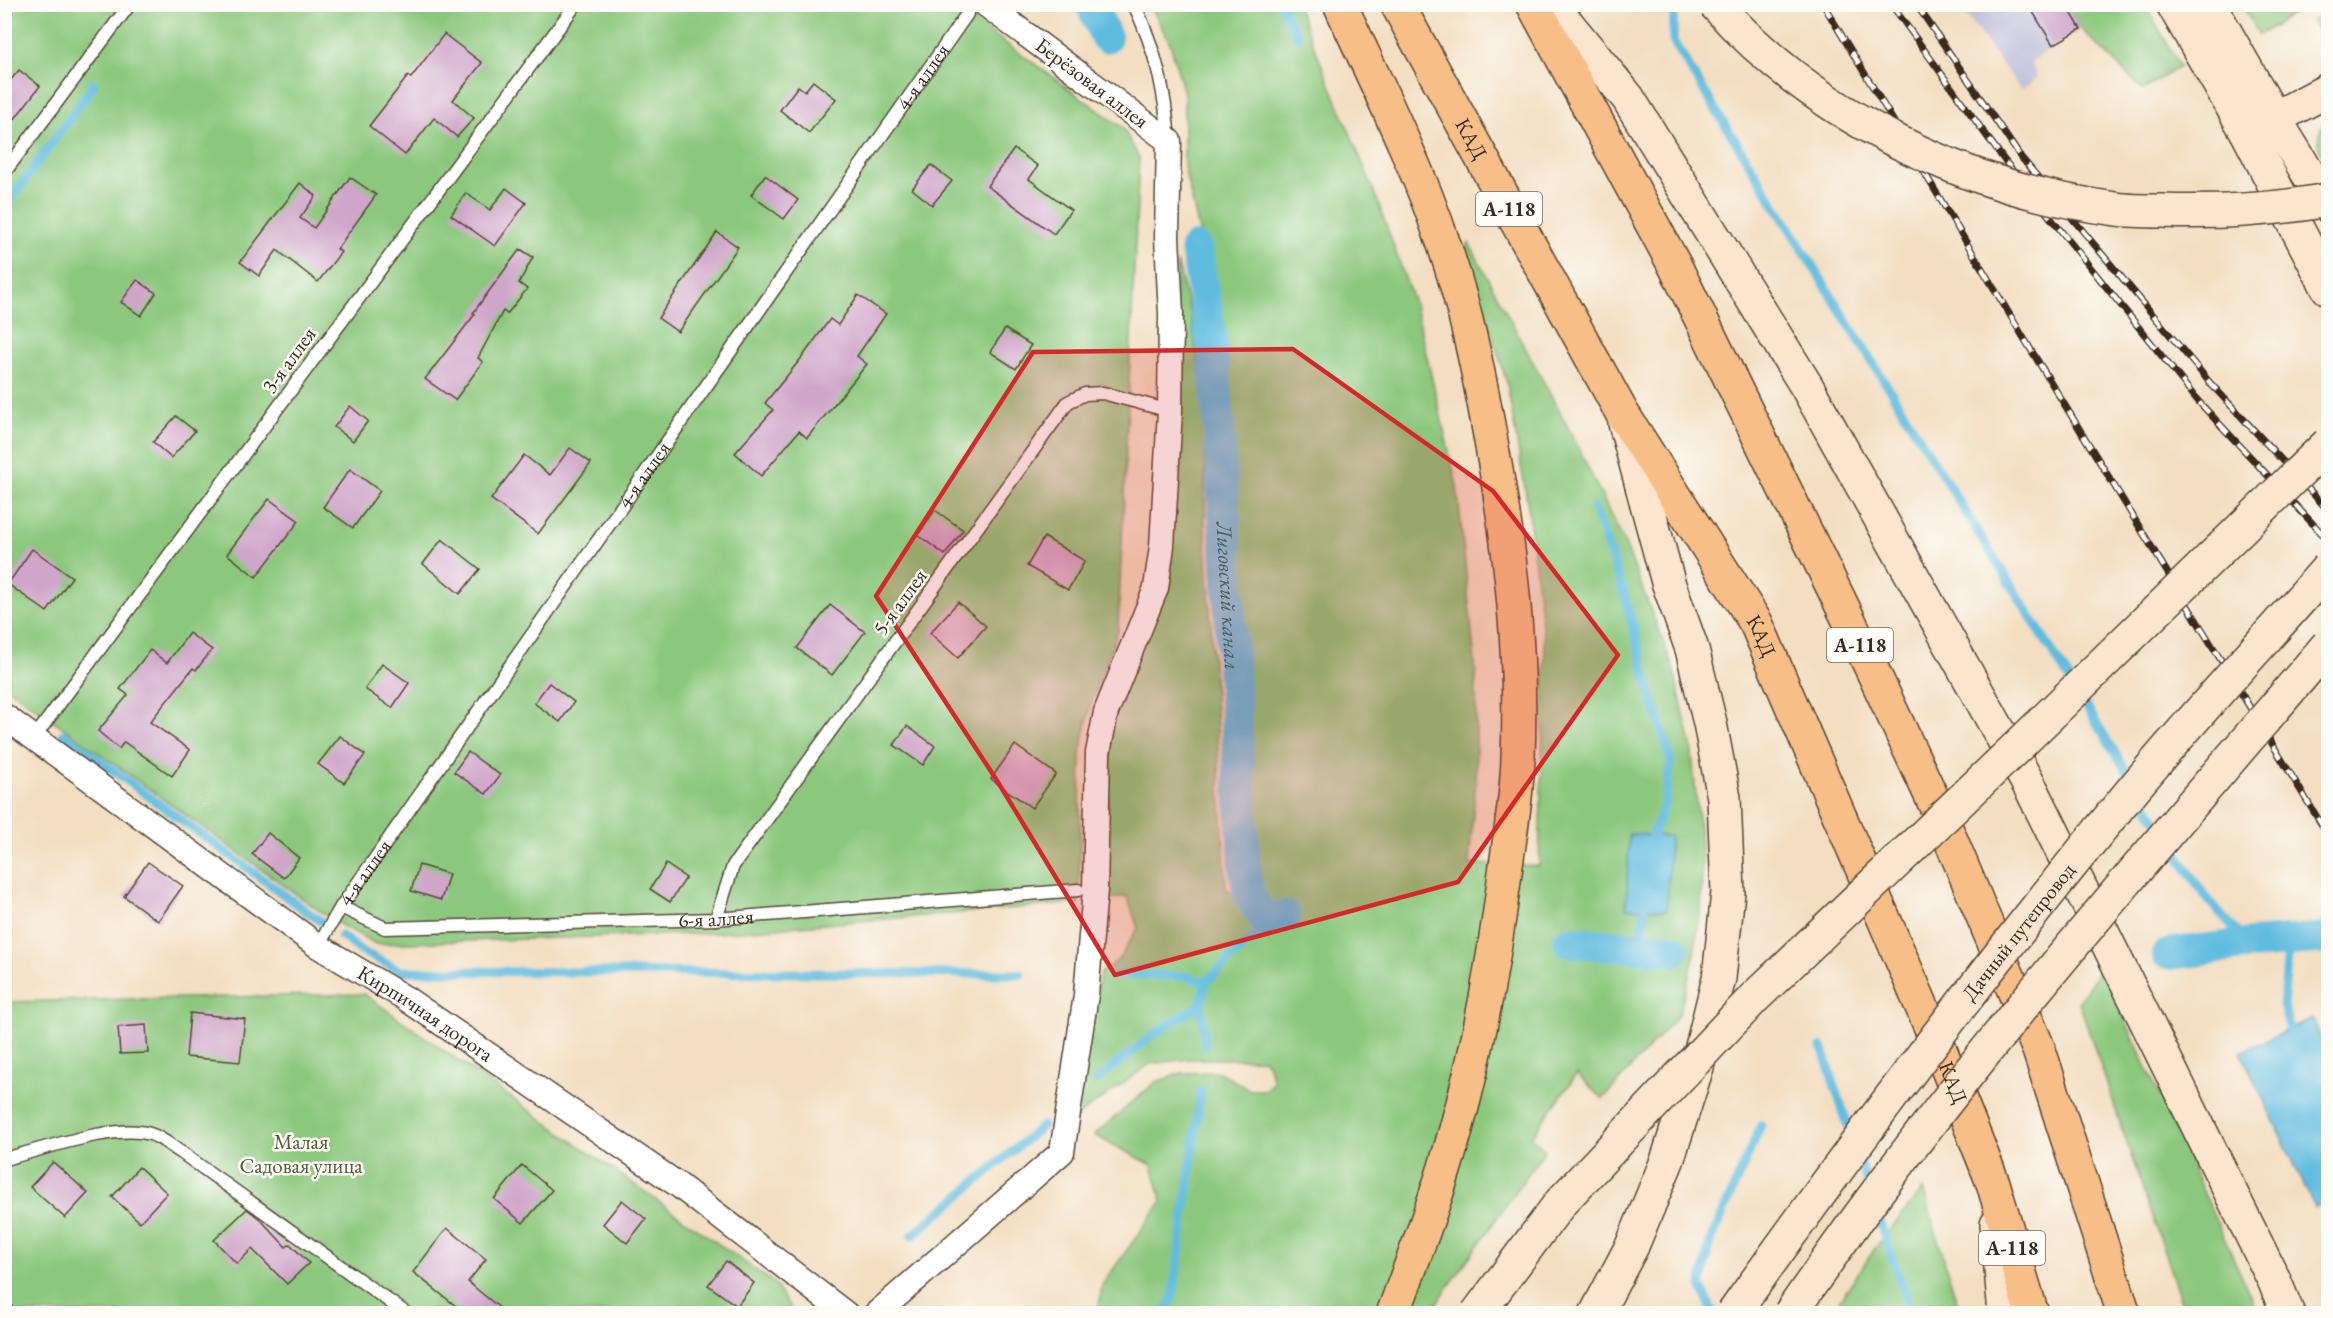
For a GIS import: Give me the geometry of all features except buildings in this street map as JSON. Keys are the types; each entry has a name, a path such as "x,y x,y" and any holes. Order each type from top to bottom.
{"highway":[{"path":"1340,4 1412,161 1443,243 1466,323 1484,397 1504,510 1514,589 1519,676 1518,761 1509,847 1490,980 1476,1053 1452,1145 1393,1314"},
{"name":"КАД","path":"1397,4 1622,413 1756,623 1935,1037 1993,1183 2032,1314"},
{"name":"А-118","path":"1533,4 1676,268 1846,614 1943,821 2039,1050 2124,1314"}],"main road":[{"path":"1551,4 1628,98 1812,398 2033,792 2274,1280 2288,1314"},
{"path":"1715,4 1734,26 1777,63 1867,126 1914,150 2009,186 2117,210 2196,212 2289,207 2328,200"},
{"path":"2173,4 2261,125 2328,206"},
{"path":"2209,4 2328,288"},
{"path":"2261,125 2328,90"},
{"path":"1596,1314 1632,1246 1667,1161 1697,1067 1719,978 1728,892 1724,798 1710,723 1692,649 1668,582 1622,413"},
{"path":"1477,1314 1561,1203 1755,997 2037,728 2328,444"},
{"name":"Дачный путепровод","path":"1733,1314 1837,1168 1959,1006 2127,797 2328,568"},
{"path":"1790,1314 1834,1249 2030,994 2328,645"},
{"path":"1993,1183 2006,1314"}],"street":[{"name":"Берёзовая аллея","path":"975,8 1169,141"},
{"path":"876,1314 1062,1152 1086,995 1087,890 1098,753 1106,712 1156,588 1162,546 1170,411 1171,314 1167,237 1169,141"},
{"name":"Кирпичная дорога","path":"4,716 318,946 405,998 676,1184 846,1314"}],"lane":[{"path":"4,172 130,4"},
{"name":"3-я аллея","path":"34,738 576,4"},
{"path":"1134,4 1149,36 1160,69 1166,101 1169,141"},
{"name":"4-я аллея","path":"318,946 341,907 975,8"},
{"name":"5-я аллея","path":"716,919 733,866 1068,402 1085,394 1103,393 1170,411"},
{"name":"6-я аллея","path":"341,907 385,928 716,919 1087,890"},
{"path":"4,1159 104,1134 136,1131 153,1134 407,1314"},
{"path":"4,1309 10,1314"}],"highlighted area":[{"path":"1293,349 1493,491 1618,655 1458,882 1115,975 996,779 876,596 1033,352"}],"shaded area":[{"path":"1959,5 2066,5 2081,29 2030,62 2038,77 2021,90"}],"green space":[{"path":"4,5 953,5 1123,128 1139,158 1118,630 1091,704 1081,750 1079,903 716,933 376,944 334,921 5,686"},
{"path":"1150,5 1297,5 1374,191 1415,306 1457,486 1476,673 1476,777 1469,864 1539,866 1545,651 1528,506 1507,383 1465,248 1469,243 1570,431 1625,544 1673,667 1691,745 1702,857 1701,907 1693,962 1679,1014 1603,1099 1577,1074 1531,1137 1545,1150 1430,1313 1098,1313 1102,1285 1162,1201 1152,1165 1094,1135 1156,1082 1182,1073 1219,1072 1250,1090 1265,1090 1273,1082 1269,1066 1263,1059 1188,1059 1150,1064 1075,1118 1075,1084 1101,973 1119,959 1138,928 1127,896 1102,901 1113,705 1163,596 1177,262 1191,315 1205,411 1205,523 1226,889 1253,901 1223,331 1184,167 1184,93 1170,43"},
{"path":"2066,5 2145,5 2180,66 2143,90 2081,29"},
{"path":"2242,5 2307,5 2259,35"},
{"path":"2328,11 2328,49 2312,21"},
{"path":"2328,121 2328,162 2318,147 2321,128"},
{"path":"2101,967 2258,1313 2185,1313 2079,1002"},
{"name":"Малая Садовая улица","path":"364,994 774,1283 794,1313 5,1313 4,1002"},
{"path":"1923,1189 1960,1313 1831,1313 1876,1247"}],"water":[{"path":"1629,834 1670,836 1667,910 1626,908"},
{"path":"2312,1018 2328,1054 2328,1201 2315,1208 2241,1052"}],"waterway":[{"name":"Лиговский канал","path":"1091,4 1106,37"},
{"path":"1280,4 1298,37"},
{"path":"1674,4 1673,41 2132,780"},
{"path":"4,209 94,85 91,84"},
{"name":"Лиговский канал","path":"1196,248 1212,343 1218,414 1245,871 1249,895 1266,921 1285,916"},
{"path":"1594,508 1625,597 1671,760 1664,807 1652,835"},
{"path":"63,734 320,921"},
{"path":"2139,792 2162,829"},
{"path":"2169,841 2216,909 2252,944"},
{"path":"1640,948 1645,909"},
{"path":"1205,1046 1201,1004 1206,982 1259,932 1266,921"},
{"path":"341,935 361,951 401,971 1021,974"},
{"name":"Лиговский канал","path":"2168,954 2328,938"},
{"path":"2289,941 2283,1006 2290,1029"},
{"name":"Лиговский канал","path":"1569,942 1673,950"},
{"path":"1114,975 1184,976 1206,982"},
{"path":"1096,1081 1153,1035 1201,1004"},
{"path":"1822,1047 1852,1138"},
{"path":"1165,1314 1173,1297 1201,1091"},
{"path":"1714,1314 1701,1286 1709,1245 1761,1125"},
{"path":"912,1236 1042,1126"},
{"path":"1858,1154 1869,1189"},
{"path":"2324,1203 2328,1216"},
{"path":"1875,1208 1912,1314"}],"railway":[{"path":"1823,4 2025,340 2328,835"},
{"path":"1891,4 2004,160 2198,401 2328,540"},
{"path":"1916,4 2020,156 2211,384 2328,510"}]}
